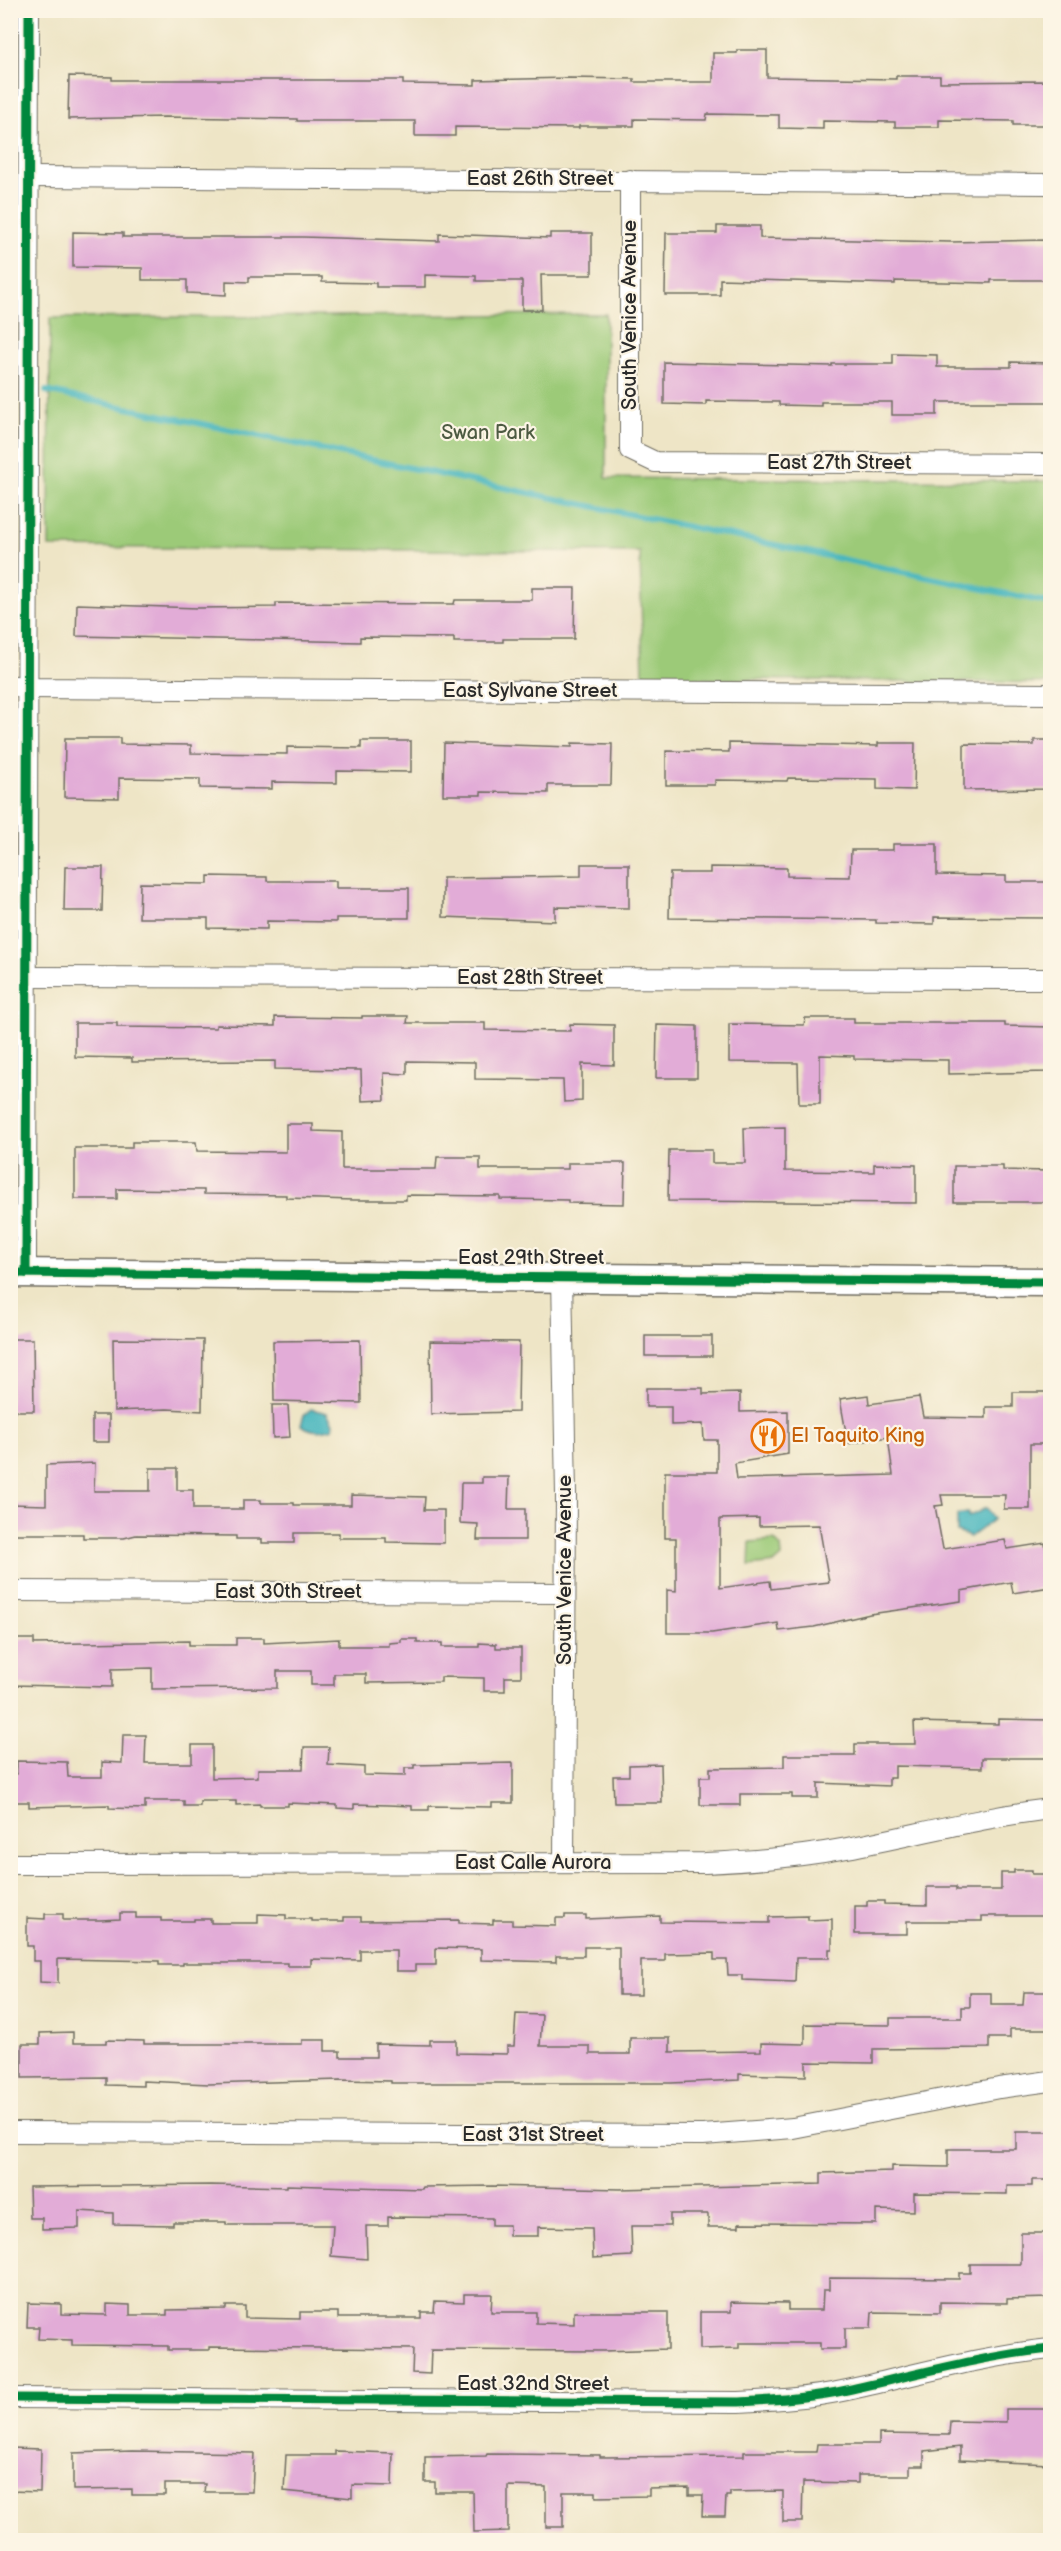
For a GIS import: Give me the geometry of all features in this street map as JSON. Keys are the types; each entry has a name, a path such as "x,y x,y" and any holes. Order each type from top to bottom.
{"street":[{"path":"18,1273 19,686 29,177 29,10"},
{"name":"East 26th Street","path":"29,177 1050,184"},
{"name":"South Venice Avenue","path":"630,180 630,450"},
{"name":"East 27th Street","path":"630,450 655,462 1050,464"},
{"name":"East Sylvane Street","path":"19,686 1050,694"},
{"name":"East 28th Street","path":"18,977 1050,979"},
{"name":"East 29th Street","path":"18,1273 1050,1282"},
{"name":"South Venice Avenue","path":"562,1276 566,1494 564,1863"},
{"name":"East 30th Street","path":"10,1591 565,1593"},
{"name":"East Calle Aurora","path":"10,1864 749,1861 845,1848 977,1820 1050,1809"},
{"name":"East 31st Street","path":"10,2132 703,2135 793,2128 999,2088 1050,2081"},
{"name":"East 32nd Street","path":"10,2398 737,2402 845,2390 971,2360 1050,2349"}],"green space":[{"name":"Swan Park","path":"606,314 606,478 1050,481 1050,683 643,678 640,552 49,547 50,318"},
{"path":"774,1540 781,1547 782,1557 775,1563 749,1566 750,1542"}],"water":[{"path":"311,1409 327,1413 333,1423 333,1428 316,1431 301,1425 304,1415"},
{"path":"986,1508 994,1519 970,1537 957,1532 957,1515 968,1513 968,1517"}],"building":[{"path":"737,50 767,50 767,77 896,79 896,76 940,76 940,82 1050,81 1050,125 1013,125 1013,121 939,120 939,127 895,127 895,122 823,121 823,129 779,128 779,115 707,114 706,120 634,119 634,126 455,127 455,136 415,136 415,121 297,121 297,119 165,117 68,119 69,76 112,77 112,80 403,80 403,84 475,85 475,80 568,78 634,79 634,82 713,82 713,53 737,53"},
{"path":"717,226 760,226 760,238 950,242 1050,240 1050,280 991,280 991,283 895,281 895,284 720,279 720,295 665,295 666,233 717,233"},
{"path":"73,232 123,233 123,237 303,237 439,241 439,234 550,238 550,233 592,233 592,275 541,275 542,310 522,310 522,281 476,281 476,276 425,275 425,287 376,287 376,283 322,282 322,277 249,277 249,282 226,281 226,295 187,293 187,280 142,280 142,268 73,267"},
{"path":"893,354 937,355 937,367 1011,367 1011,362 1050,363 1050,402 937,402 937,415 892,415 892,402 821,402 821,406 779,405 779,402 706,401 706,405 664,404 664,362 832,366 832,364 893,364"},
{"path":"532,588 575,588 574,639 454,642 454,638 360,637 360,642 76,636 77,604 198,608 276,607 276,603 454,604 455,600 532,600"},
{"path":"65,738 120,738 120,744 191,745 191,753 287,754 287,747 361,748 361,741 411,741 411,772 337,771 337,783 272,782 272,789 200,788 200,779 119,778 119,798 64,797"},
{"path":"1034,740 1050,740 1050,789 964,790 964,744 1034,745"},
{"path":"444,743 572,747 572,743 612,744 611,785 548,785 548,793 481,792 481,795 443,795"},
{"path":"729,743 878,746 878,743 915,743 914,790 877,789 877,779 715,780 715,785 666,785 666,751 729,752"},
{"path":"893,844 937,844 937,875 1006,876 1006,882 1050,882 1050,918 934,917 934,924 876,923 876,920 669,918 670,873 710,873 710,867 787,868 787,876 850,877 851,850 893,850"},
{"path":"581,864 629,864 629,908 555,907 555,921 443,917 443,878 581,876"},
{"path":"65,867 103,867 102,911 64,911"},
{"path":"208,876 267,877 267,881 336,881 336,888 409,888 409,918 336,918 336,922 267,921 267,929 208,928 208,918 139,918 140,883 208,884"},
{"path":"362,1016 408,1016 407,1023 485,1023 485,1030 570,1031 570,1024 614,1025 614,1065 582,1064 582,1101 564,1102 563,1080 475,1079 475,1062 407,1061 407,1074 384,1073 385,1100 362,1101 361,1070 275,1069 275,1061 132,1062 132,1058 75,1057 75,1023 117,1023 117,1027 216,1028 216,1025 275,1026 275,1017 362,1018"},
{"path":"805,1018 854,1018 854,1023 1005,1023 1005,1026 1050,1027 1050,1072 948,1074 948,1060 854,1059 854,1056 820,1055 820,1104 799,1104 798,1063 729,1062 729,1024 804,1025"},
{"path":"657,1025 697,1026 697,1078 656,1078"},
{"path":"286,1124 313,1124 313,1131 342,1132 342,1169 436,1169 437,1157 480,1157 480,1169 568,1169 568,1163 625,1163 624,1204 500,1199 500,1196 406,1195 406,1200 354,1200 286,1198 286,1195 204,1194 204,1190 117,1189 117,1199 75,1199 75,1148 132,1148 132,1142 196,1142 197,1151 286,1152"},
{"path":"785,1127 785,1171 874,1172 874,1164 916,1165 916,1203 668,1201 669,1150 712,1150 712,1163 745,1163 744,1128"},
{"path":"954,1166 1003,1166 1003,1170 1050,1171 1050,1202 954,1202"},
{"path":"645,1336 712,1336 712,1356 645,1356"},
{"path":"10,1339 33,1339 34,1411 10,1411"},
{"path":"113,1339 203,1340 202,1411 167,1409 114,1411"},
{"path":"360,1340 361,1403 274,1401 273,1341"},
{"path":"430,1341 519,1342 518,1412 431,1414"},
{"path":"646,1388 703,1388 703,1394 740,1393 740,1412 788,1411 788,1454 735,1463 737,1479 893,1475 888,1437 848,1444 840,1399 868,1395 869,1404 919,1397 923,1417 986,1418 986,1407 1013,1407 1013,1392 1050,1392 1050,1444 1030,1444 1030,1509 1004,1509 1005,1495 941,1495 943,1505 935,1506 943,1549 1005,1540 1007,1549 1045,1543 1050,1587 1013,1593 1011,1582 961,1591 961,1601 870,1614 814,1627 779,1631 778,1623 712,1633 667,1633 667,1590 676,1591 676,1538 665,1538 665,1472 717,1472 717,1440 704,1440 703,1424 671,1425 671,1407 646,1407","holes":["759,1518 759,1526 819,1525 829,1582 771,1589 770,1581 720,1588 720,1519"]},
{"path":"272,1405 288,1405 290,1437 273,1438"},
{"path":"92,1415 109,1415 109,1442 92,1442"},
{"path":"95,1463 94,1491 150,1491 150,1468 177,1468 177,1490 193,1490 193,1509 243,1509 243,1500 261,1500 261,1503 294,1503 294,1505 351,1505 351,1495 425,1497 424,1510 444,1510 444,1543 386,1542 386,1538 339,1538 339,1533 294,1533 294,1543 262,1543 262,1539 236,1539 236,1536 136,1535 124,1538 83,1538 83,1534 10,1534 10,1504 46,1505 46,1465"},
{"path":"482,1477 509,1477 508,1509 525,1509 525,1540 477,1540 478,1524 460,1523 461,1483 482,1483"},
{"path":"236,1638 264,1638 264,1643 339,1639 339,1646 389,1646 389,1643 401,1642 401,1639 417,1639 417,1643 442,1643 442,1647 479,1647 479,1643 496,1644 496,1648 521,1648 521,1677 505,1677 505,1691 484,1691 484,1678 441,1677 441,1682 366,1683 366,1674 334,1674 334,1685 311,1685 311,1671 277,1671 277,1688 152,1689 152,1668 112,1669 112,1687 10,1685 10,1643 17,1643 17,1639 34,1639 34,1644 189,1641 189,1645 236,1645"},
{"path":"998,1719 1050,1720 1050,1758 982,1758 982,1768 895,1766 895,1778 889,1778 889,1786 818,1783 818,1798 792,1798 792,1794 740,1794 740,1805 700,1805 700,1777 710,1777 710,1768 784,1767 784,1755 855,1755 855,1744 915,1744 914,1722 998,1724"},
{"path":"123,1735 146,1735 145,1763 192,1763 192,1745 212,1745 212,1778 258,1777 258,1769 303,1769 304,1747 329,1747 328,1765 364,1767 364,1775 405,1776 405,1768 414,1768 414,1765 513,1763 513,1803 492,1803 492,1807 429,1806 429,1810 412,1810 412,1806 354,1804 354,1809 337,1808 337,1805 288,1803 288,1806 236,1805 236,1801 200,1801 200,1806 184,1806 184,1801 145,1801 145,1809 109,1808 109,1805 29,1807 29,1802 10,1802 10,1774 17,1774 17,1761 67,1762 68,1777 102,1777 102,1762 122,1763"},
{"path":"661,1764 662,1803 614,1803 613,1776 629,1776 629,1765"},
{"path":"1014,1870 1032,1870 1032,1874 1050,1874 1050,1916 982,1916 982,1921 907,1921 907,1934 855,1934 855,1906 867,1906 867,1901 884,1901 884,1904 927,1905 927,1887 956,1887 956,1890 1001,1890 1001,1873 1014,1873"},
{"path":"120,1913 136,1913 136,1918 161,1918 161,1921 211,1919 211,1923 258,1923 258,1914 286,1915 286,1919 311,1919 311,1921 344,1921 344,1917 361,1917 361,1921 459,1920 459,1923 493,1924 493,1920 512,1920 512,1925 556,1926 556,1918 565,1918 565,1915 586,1915 586,1919 660,1916 660,1922 769,1923 769,1917 808,1916 808,1920 832,1919 832,1949 829,1949 829,1958 796,1958 795,1982 742,1980 742,1975 728,1975 727,1960 714,1960 714,1953 665,1954 665,1961 641,1961 641,1995 619,1995 619,1947 584,1947 584,1956 556,1956 556,1962 481,1960 481,1949 436,1948 436,1965 415,1965 415,1971 396,1971 396,1950 360,1950 360,1960 311,1959 311,1966 287,1966 287,1963 159,1965 159,1961 58,1959 58,1983 40,1982 40,1961 33,1961 33,1946 27,1946 27,1918 45,1919 45,1914 63,1914 63,1920 120,1919"},
{"path":"1024,1992 1050,1992 1050,2029 1010,2029 1010,2038 989,2038 989,2048 873,2049 873,2063 806,2062 806,2076 739,2074 739,2080 671,2083 391,2083 391,2081 340,2080 209,2084 143,2081 143,2086 106,2085 106,2077 22,2078 22,2044 40,2044 40,2033 73,2032 73,2043 106,2043 106,2040 144,2041 144,2044 302,2044 302,2040 325,2040 325,2051 340,2051 340,2057 376,2057 376,2044 430,2045 430,2040 456,2040 456,2053 507,2054 507,2046 514,2046 516,2014 542,2015 540,2046 590,2046 590,2054 630,2054 630,2038 670,2038 670,2052 761,2051 761,2043 805,2044 805,2024 890,2025 890,2018 962,2018 962,2007 970,2007 970,1993 991,1993 991,2005 1023,2005"},
{"path":"1016,2132 1050,2132 1050,2180 1032,2180 1032,2186 1007,2186 1007,2194 914,2193 914,2211 876,2210 876,2224 739,2223 739,2227 708,2227 708,2214 670,2214 670,2226 631,2226 632,2256 593,2258 592,2228 538,2227 538,2236 509,2236 509,2225 492,2225 492,2218 388,2217 388,2226 366,2226 367,2259 331,2256 333,2225 226,2225 226,2222 173,2222 173,2225 113,2224 113,2213 79,2211 79,2228 42,2229 42,2218 30,2218 29,2187 211,2185 287,2187 287,2185 422,2189 423,2187 492,2186 620,2189 821,2184 821,2173 892,2171 892,2166 948,2167 948,2149 1016,2149"},
{"path":"1021,2233 1050,2233 1050,2298 1007,2299 1007,2303 940,2302 940,2313 872,2312 871,2328 845,2328 845,2349 820,2349 820,2343 739,2343 739,2348 700,2349 700,2312 731,2312 731,2302 788,2303 788,2310 822,2310 823,2290 829,2290 829,2278 959,2279 959,2273 970,2273 970,2264 1021,2264"},
{"path":"464,2294 492,2294 491,2312 536,2312 536,2323 574,2324 574,2312 668,2312 668,2349 431,2350 430,2374 412,2373 413,2349 209,2347 209,2350 168,2350 168,2346 72,2345 72,2340 38,2339 39,2327 27,2327 28,2303 61,2304 61,2314 107,2315 107,2304 130,2305 130,2315 167,2315 167,2310 226,2309 226,2306 245,2306 245,2318 300,2319 300,2312 338,2312 338,2318 421,2318 421,2312 434,2312 435,2301 464,2302"},
{"path":"1006,2409 1050,2409 1050,2464 960,2460 960,2447 924,2451 924,2466 910,2466 910,2475 858,2475 858,2483 803,2482 802,2522 783,2522 783,2491 730,2492 730,2496 726,2496 725,2516 702,2516 703,2495 689,2495 689,2488 649,2489 649,2496 596,2497 596,2492 563,2492 563,2527 546,2527 546,2487 508,2486 508,2531 474,2532 473,2492 435,2492 435,2482 425,2482 425,2457 486,2456 487,2454 600,2455 600,2457 744,2456 744,2452 816,2452 817,2444 879,2444 879,2434 949,2435 950,2421 1006,2422"},
{"path":"10,2448 41,2449 40,2492 10,2491"},
{"path":"132,2451 254,2453 252,2492 204,2492 205,2484 165,2484 165,2495 132,2495 132,2489 73,2490 73,2453"},
{"path":"335,2451 393,2453 392,2486 352,2485 352,2498 284,2491 286,2455 335,2455"}],"waterway":[{"path":"46,391 1050,603"}],"cycle path":[{"path":"26,1273 29,10"},
{"path":"10,1273 1050,1282"},
{"path":"10,2398 737,2402 833,2393 973,2361 1050,2349"}],"place":[{"name":"El Taquito King","path":"768,1436"}]}
